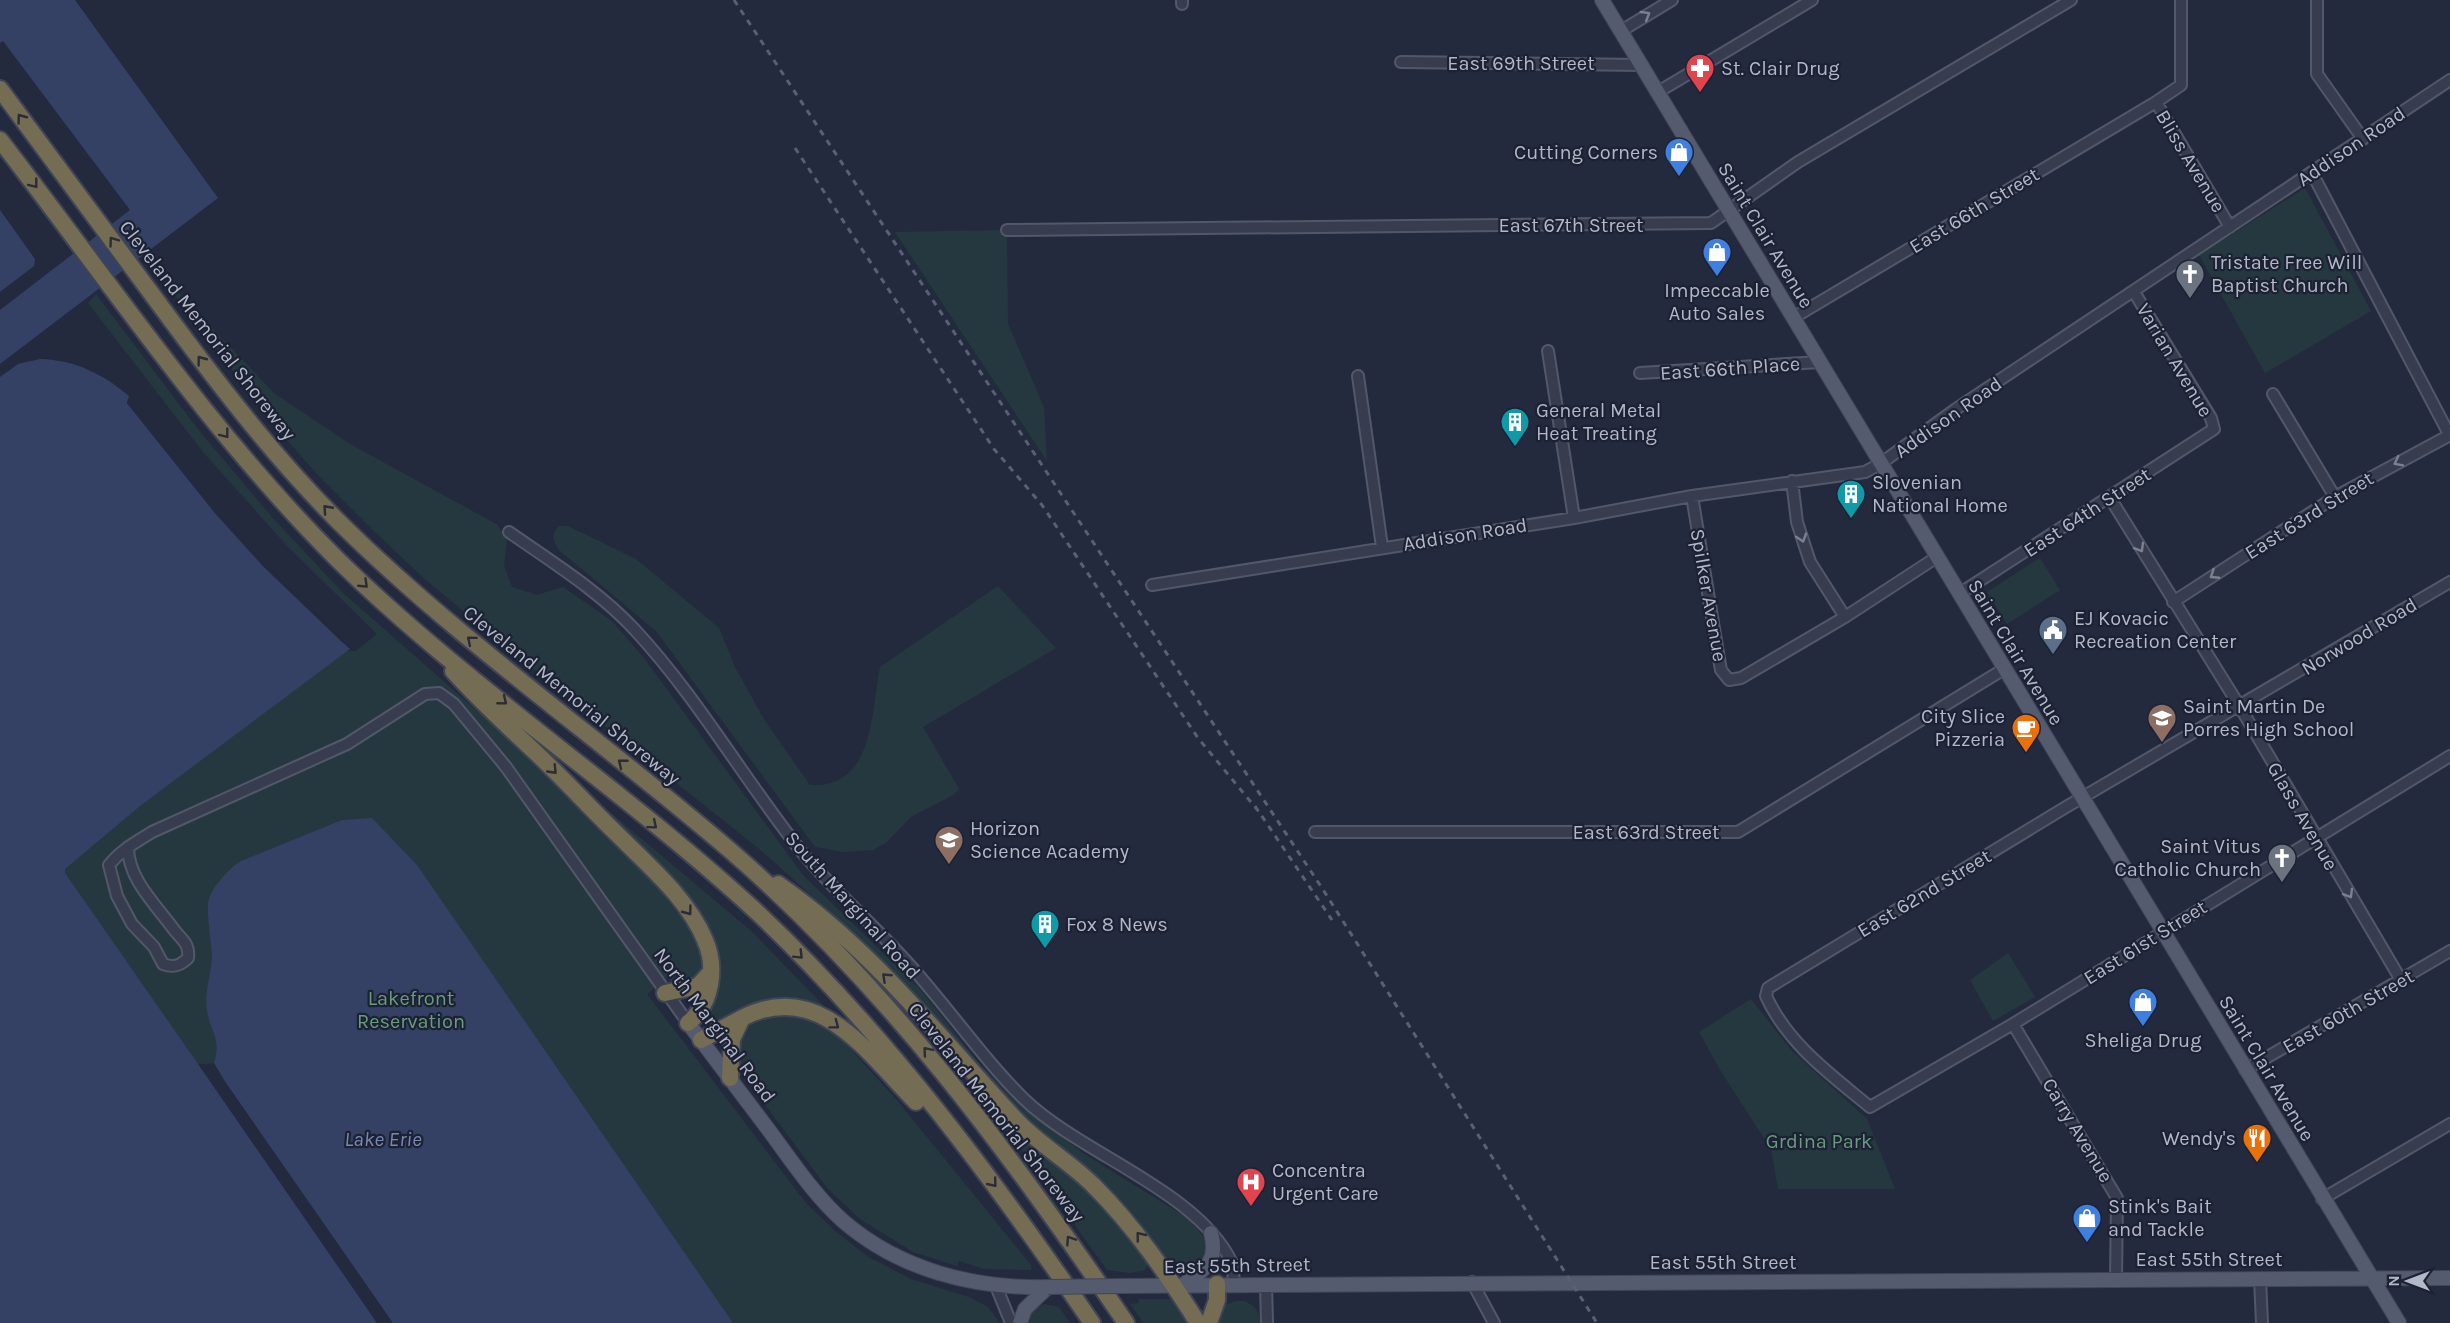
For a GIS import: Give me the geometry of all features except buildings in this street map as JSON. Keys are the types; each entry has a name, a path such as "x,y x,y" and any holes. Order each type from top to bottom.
{"highway":[{"name":"Cleveland Memorial Shoreway","path":"0,89 228,396 336,519 393,574 465,635 733,853 849,964 934,1060 1061,1227 1126,1323"},
{"path":"0,140 245,458 333,555 424,638 590,770 758,914 868,1027 1000,1191 1092,1323"},
{"path":"424,638 484,706 535,752 674,893 702,934 710,958 711,972 704,1007 701,1013 688,1023"},
{"path":"733,853 802,901 902,993 1022,1126 1092,1184 1148,1246 1178,1285 1198,1323"},
{"path":"665,993 698,986 711,972"},
{"path":"701,1040 764,1008 800,1006 826,1018 846,1033 971,1156"},
{"path":"730,1078 732,1039 742,1018"},
{"path":"1209,1323 1225,1284"}],"main road":[{"name":"Saint Clair Avenue","path":"1602,0 2398,1323"},
{"name":"North Marginal Road","path":"688,1023 802,1174 844,1222 876,1244 915,1266 946,1276 996,1286"},
{"path":"1178,1285 1204,1269 1212,1258 1214,1245 1211,1233"},
{"name":"East 55th Street","path":"996,1286 1042,1288 1472,1282 2450,1278"},
{"path":"1020,1323 1028,1306 1042,1288"}],"street":[{"path":"1621,31 1672,0"},
{"path":"1658,92 1812,0"},
{"name":"East 67th Street","path":"1007,230 1712,223 1730,212 1744,198 1798,162 2071,0"},
{"name":"Bliss Avenue","path":"2181,0 2181,85 2156,102 2230,227"},
{"path":"2317,0 2317,74 2363,139"},
{"name":"East 69th Street","path":"1401,62 1641,65"},
{"name":"Addison Road","path":"1152,585 1574,518 1692,496 1865,472 2450,80"},
{"name":"East 66th Street","path":"1793,318 2156,102"},
{"path":"2312,173 2450,435"},
{"name":"Varian Avenue","path":"2134,292 2211,418 2214,429"},
{"path":"1548,351 1574,518"},
{"name":"East 66th Place","path":"1640,373 1820,362"},
{"path":"1358,376 1382,547"},
{"path":"2273,394 2335,497"},
{"name":"East 64th Street","path":"1959,594 2214,429"},
{"name":"East 63rd Street","path":"2173,602 2335,497 2450,435"},
{"path":"1792,481 1797,522 1810,562 1845,616 1937,557"},
{"name":"Spilker Avenue","path":"1692,496 1721,670 1729,680 1741,678 1845,616"},
{"name":"Glass Avenue","path":"2110,498 2240,707 2314,837 2401,981"},
{"name":"South Marginal Road","path":"509,532 598,596 633,628 705,716 746,779 803,853 908,963 986,1059 1027,1101 1067,1132 1184,1206 1211,1233 1233,1265 1225,1284"},
{"name":"Norwood Road","path":"2082,799 2450,582"},
{"name":"East 63rd Street","path":"1315,832 1738,832 2004,669"},
{"name":"North Marginal Road","path":"128,847 152,832 355,740 430,693 439,693 448,699 484,738 688,1023"},
{"name":"East 61st Street","path":"1870,1107 2013,1024 2314,837 2450,756"},
{"name":"East 62nd Street","path":"1870,1107 1795,1042 1768,1001 1765,993 1767,988 2082,799"},
{"path":"128,847 128,861 135,876 186,943 188,958 182,964 174,966 163,964 154,946 132,924 117,896 109,865 120,851 128,847"},
{"name":"East 60th Street","path":"2245,1070 2450,951"},
{"name":"Carry Avenue","path":"2013,1024 2117,1198 2116,1279"},
{"path":"2322,1199 2450,1124"},
{"path":"2260,1279 2262,1323"},
{"path":"1472,1282 1494,1323"},
{"path":"1266,1284 1267,1323"},
{"path":"996,1286 1011,1323"}],"green space":[{"path":"2305,188 2371,311 2265,373 2199,255"},
{"path":"1007,230 1008,324 1044,407 1047,461 895,232"},
{"path":"149,262 275,394 350,444 498,525 507,540 504,566 512,587 537,595 563,587 612,621 644,658 803,875 921,990 978,1062 1018,1103 1084,1154 1189,1219 1202,1236 1207,1249 1208,1255 1198,1268 1177,1269 1166,1262 1031,1125 896,978 835,917 763,852 546,679 427,581 378,535 316,473 281,433"},
{"name":"Lakefront Reservation","path":"96,294 200,432 272,517 343,593 499,730 654,882 690,929 705,965 699,979 672,983 667,978 647,994 806,1203 835,1231 867,1256 911,1279 969,1297 988,1307 1000,1323 345,1323 26,866 311,652 356,651 377,634 288,547 203,452 88,303"},
{"path":"559,526 568,526 636,559 719,628 735,667 765,721 810,785 831,783 847,775 858,762 871,726 880,667 998,586 1056,648 923,727 959,789 955,794 911,817 887,842 873,850 844,852 815,847 656,631 559,550 553,538"},
{"path":"2040,558 2060,590 2007,624 1987,592"},
{"path":"592,797 751,931 830,1012 799,1001 708,1030 703,1024 711,1006 710,936 590,800"},
{"path":"2008,953 2035,997 1993,1021 1970,980"},
{"name":"Grdina Park","path":"1751,999 1792,1051 1867,1119 1895,1189 1778,1189 1771,1149 1720,1070 1699,1032"},
{"path":"773,1013 805,1016 835,1032 896,1099 1031,1265 1031,1270 984,1269 959,1261 957,1266 913,1252 860,1219 828,1189 736,1066 739,1036 742,1030 752,1021"},
{"path":"1004,1115 1094,1193 1149,1261 1145,1270 1130,1273 1107,1270 1000,1120"},
{"path":"1139,1299 1174,1299 1195,1323 1144,1323 1130,1304 1138,1303"},
{"path":"1244,1301 1256,1309 1260,1323 1215,1323 1220,1312 1228,1303"},
{"path":"1044,1304 1059,1307 1070,1323 1027,1323 1033,1310"}],"water":[{"path":"0,0 75,0 218,198 0,364 0,310 130,210 3,41 0,43"},
{"path":"0,210 35,259 34,266 0,292"},
{"name":"Lake Erie","path":"40,359 77,365 99,375 130,396 127,403 215,513 264,567 350,649 140,806 65,869 65,873 198,1064 214,1063 217,1047 206,1003 212,955 208,904 216,886 241,861 342,820 372,818 417,865 733,1323 0,1323 0,377 18,364"}],"pier":[{"path":"38,356 56,356 83,362 110,376 132,394 130,402 217,511 266,565 353,650 264,567 215,513 127,403 129,396 108,379 82,365"},
{"path":"214,1063 393,1323 377,1323 198,1064"}],"railway":[{"path":"734,0 1322,888 1597,1323"},
{"path":"795,148 994,449 1042,505 1198,738 1260,813"},
{"path":"1255,806 1332,920"}],"place":[{"name":"St. Clair Drug","path":"1700,94"},
{"name":"Cutting Corners","path":"1679,178"},
{"name":"Impeccable Auto Sales","path":"1717,278"},
{"name":"Tristate Free Will Baptist Church","path":"2190,300"},
{"name":"General Metal Heat Treating","path":"1515,448"},
{"name":"Slovenian National Home","path":"1851,520"},
{"name":"EJ Kovacic Recreation Center","path":"2053,656"},
{"name":"Saint Martin De Porres High School","path":"2162,744"},
{"name":"City Slice Pizzeria","path":"2026,754"},
{"name":"Horizon Science Academy","path":"949,866"},
{"name":"Saint Vitus Catholic Church","path":"2282,884"},
{"name":"Fox 8 News","path":"1045,950"},
{"name":"Sheliga Drug","path":"2143,1028"},
{"name":"Wendy's","path":"2257,1164"},
{"name":"Concentra Urgent Care","path":"1251,1208"},
{"name":"Stink's Bait and Tackle","path":"2087,1244"}]}
